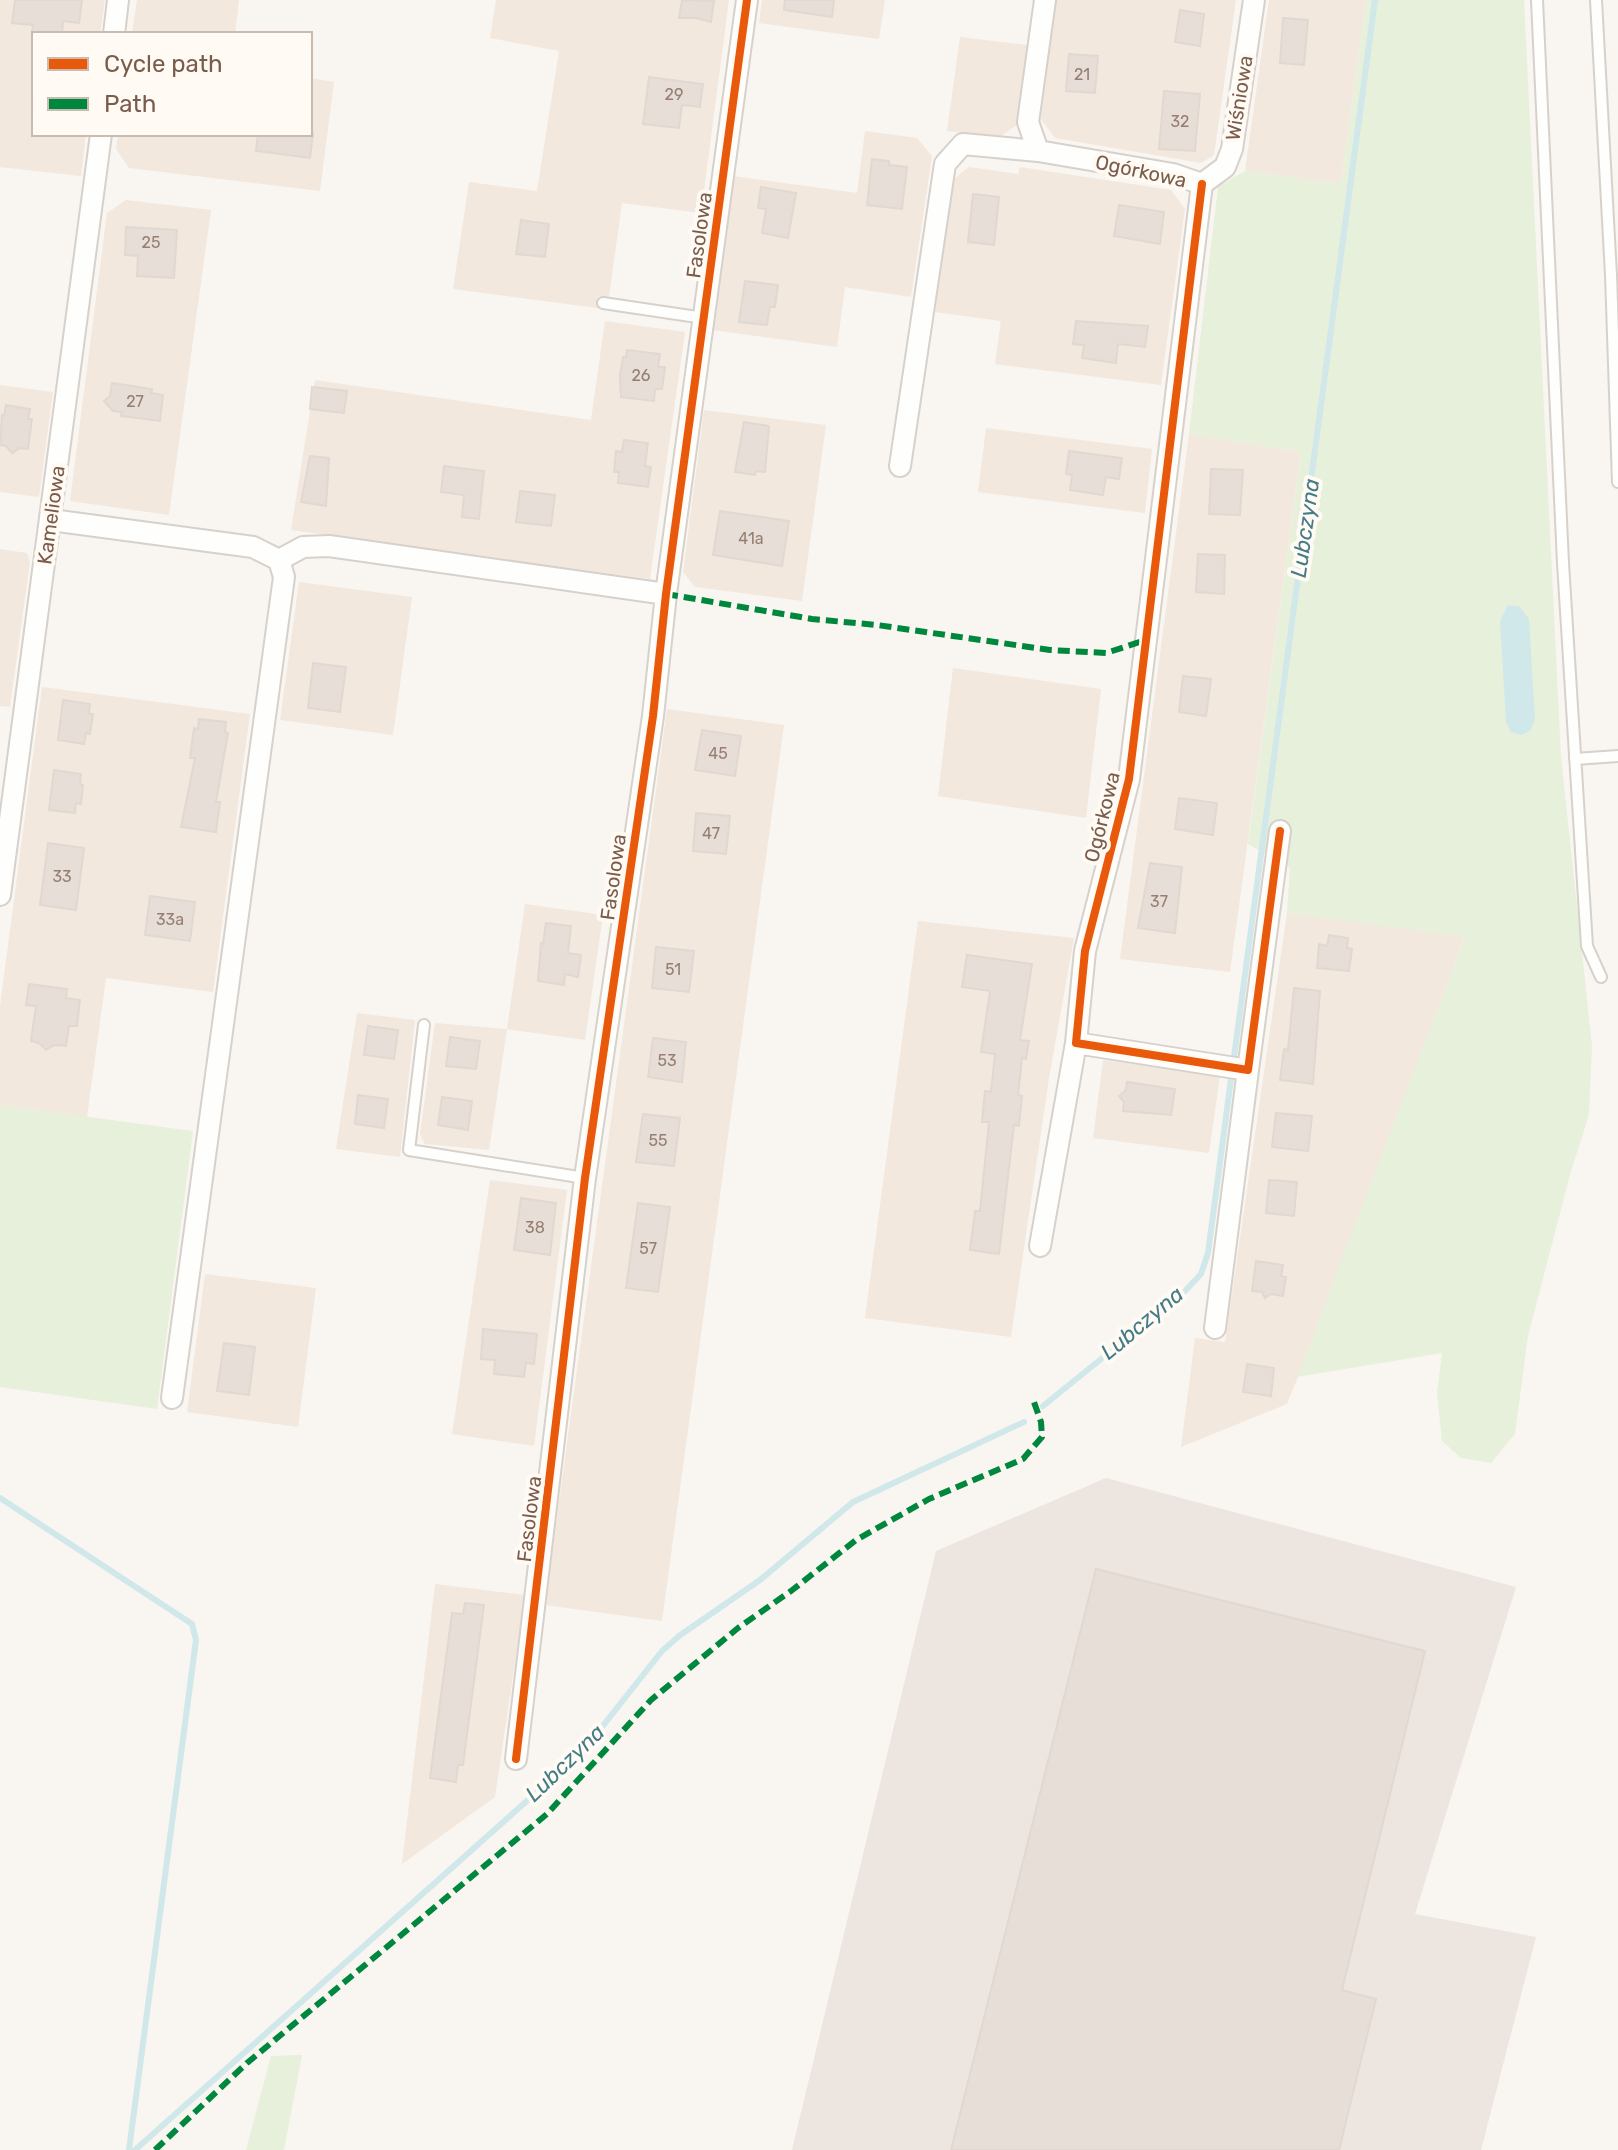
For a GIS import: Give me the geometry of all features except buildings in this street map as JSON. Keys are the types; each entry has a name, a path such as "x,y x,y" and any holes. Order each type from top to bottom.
{"street":[{"path":"114,32 118,0"},
{"name":"Fasolowa","path":"516,1759 585,1178 653,716 666,594 747,0"},
{"path":"1038,151 1028,122 1045,0"},
{"name":"Wiśniowa","path":"1202,184 1225,167 1232,149 1254,0"},
{"name":"Kameliowa","path":"0,895 101,136"},
{"name":"Ogórkowa","path":"900,466 945,164 963,144 1038,151 1173,174 1202,184 1129,779 1085,951 1076,1043 1040,1246"},
{"path":"51,520 253,547 279,560 284,577 172,1398"},
{"path":"279,560 303,547 329,546 666,594"},
{"path":"1215,1328 1280,831"},
{"path":"1076,1043 1248,1070"}],"lane":[{"path":"1537,0 1587,946 1601,977"},
{"path":"1596,0 1611,275 1618,482"},
{"path":"603,303 704,318"},
{"path":"1575,759 1618,756"},
{"path":"424,1025 409,1150 585,1178"}],"shaded area":[{"path":"0,0 105,0 100,32 32,32 32,136 86,136 81,176 0,167"},
{"path":"137,0 239,0 235,32 132,32"},
{"path":"496,0 729,0 701,213 622,203 609,297 599,296 597,308 453,289 469,182 537,191 559,51 490,38"},
{"path":"762,0 885,0 879,39 759,23"},
{"path":"1056,0 1236,0 1214,155 1201,163 1055,138 1040,118"},
{"path":"1269,0 1366,0 1341,184 1245,171"},
{"path":"960,37 1027,45 1017,125 998,138 947,131"},
{"path":"312,78 334,82 320,191 129,168 116,149 118,136 312,136"},
{"path":"865,131 917,138 932,156 911,297 845,287 837,347 712,330 733,176 857,193"},
{"path":"969,167 1018,174 1020,167 1171,190 1185,209 1161,385 995,364 1001,321 935,312 953,180"},
{"path":"126,200 211,210 169,515 70,501 107,213"},
{"path":"605,321 685,332 650,579 291,530 315,380 591,420"},
{"path":"0,385 53,392 39,497 0,492"},
{"path":"704,410 826,425 802,601 695,587 683,572"},
{"path":"986,428 1152,449 1145,513 978,492"},
{"path":"1189,434 1301,452 1230,972 1120,959"},
{"path":"0,549 27,553 30,562 10,707 0,706"},
{"path":"299,582 412,597 393,735 280,720"},
{"path":"953,668 1101,689 1086,818 938,796"},
{"path":"42,687 250,714 213,992 106,978 87,1117 0,1105 0,1006"},
{"path":"667,709 784,725 662,1621 545,1605"},
{"path":"525,904 603,915 585,1040 507,1029"},
{"path":"1287,913 1465,936 1344,1262 1287,1404 1181,1447 1195,1338 1225,1342"},
{"path":"918,921 1074,938 1049,1078 1011,1337 865,1318"},
{"path":"357,1013 415,1020 400,1157 336,1149"},
{"path":"435,1023 507,1029 489,1150 425,1144 420,1134"},
{"path":"1103,1060 1220,1075 1209,1153 1093,1138"},
{"path":"490,1180 567,1190 534,1446 452,1434"},
{"path":"205,1274 316,1288 298,1427 187,1412"},
{"path":"1106,1478 1516,1587 1415,1914 1536,1937 1481,2150 792,2150 936,1551"},
{"path":"435,1584 525,1595 495,1797 402,1864"}],"green space":[{"path":"1366,0 1524,0 1561,757 1592,1046 1589,1115 1571,1171 1528,1336 1515,1434 1491,1463 1461,1458 1442,1441 1437,1392 1442,1353 1297,1377 1465,937 1287,913 1290,868 1248,844 1301,452 1189,434 1218,187 1245,171 1341,184"},
{"path":"0,1105 193,1131 157,1409 0,1387"},
{"path":"302,2055 284,2150 246,2150 271,2056"}],"water":[{"path":"1508,605 1519,606 1529,619 1535,719 1530,731 1521,735 1511,732 1506,722 1500,621"}],"waterway":[{"name":"Lubczyna","path":"1234,1057 1375,0"},
{"name":"Lubczyna","path":"1043,1406 1185,1291 1201,1274 1208,1253 1231,1079"},
{"name":"Lubczyna","path":"135,2150 583,1751 662,1651 679,1636 760,1580 853,1502 1024,1422"},
{"path":"0,1498 192,1624 196,1640 129,2150"}],"marked path":[{"path":"666,594 812,619 877,625 1050,650 1106,653 1146,640"},
{"path":"155,2150 247,2063 547,1814 651,1700 738,1628 856,1540 929,1499 1023,1459 1042,1437 1034,1402"}],"cycle path":[{"path":"516,1759 585,1178 653,716 666,594 747,0"},
{"path":"1202,184 1129,779 1085,951 1076,1043 1248,1070 1280,831"}]}
